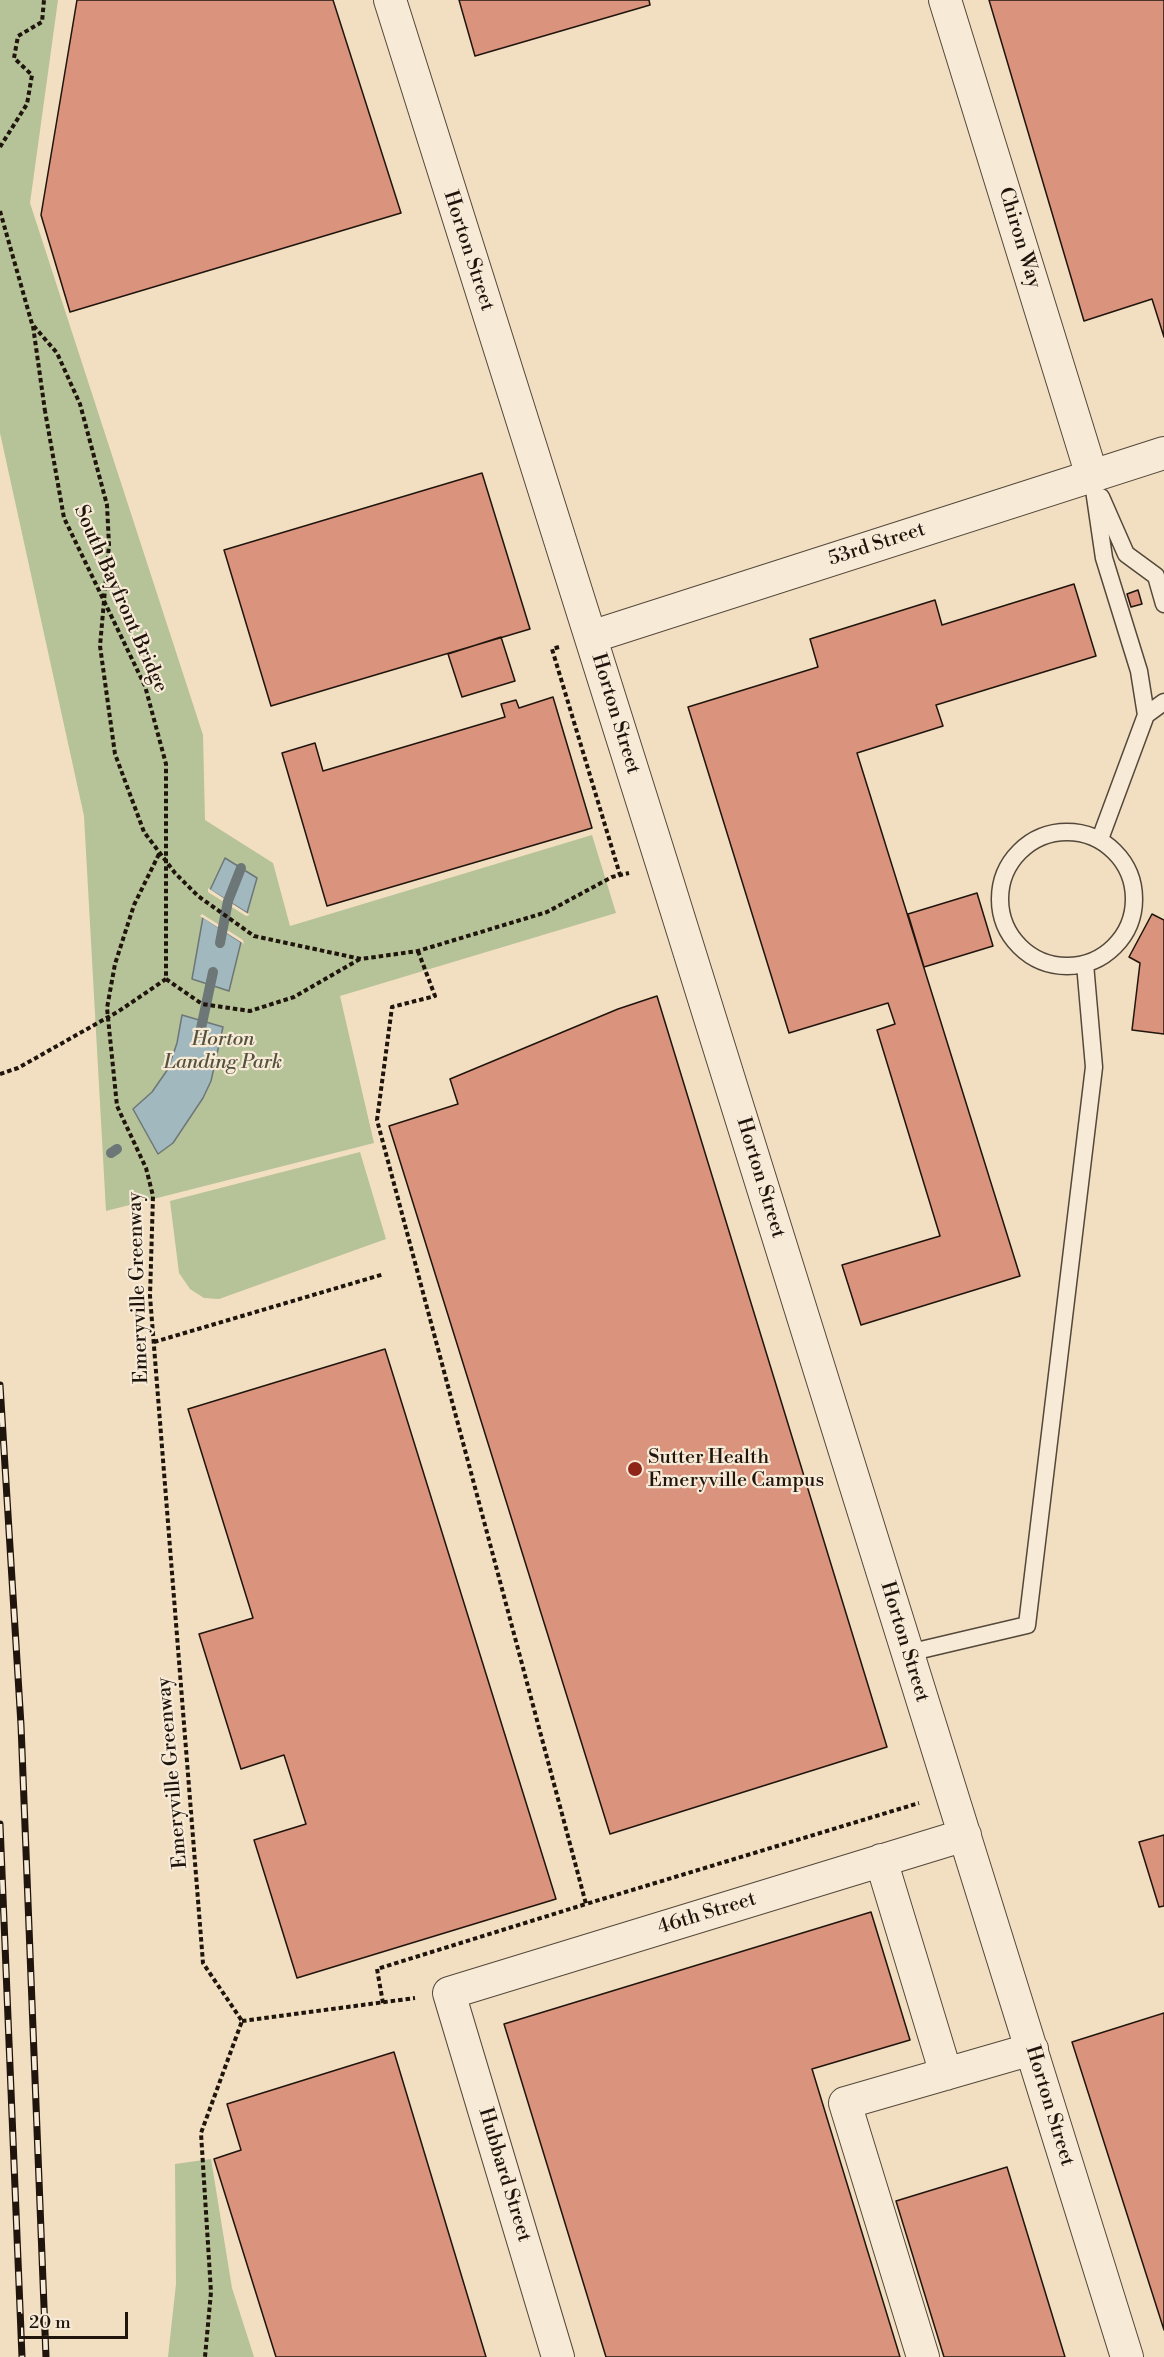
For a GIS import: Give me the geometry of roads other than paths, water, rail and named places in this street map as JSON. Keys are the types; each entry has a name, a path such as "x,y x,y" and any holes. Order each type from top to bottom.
{"street":[{"name":"Horton Street","path":"390,0 1127,2357"},
{"name":"Chiron Way","path":"945,0 1092,476"},
{"name":"53rd Street","path":"591,637 1164,453"},
{"name":"46th Street","path":"449,1994 965,1835"},
{"path":"881,1860 946,2074"},
{"name":"Hubbard Street","path":"449,1994 558,2357"},
{"path":"923,2357 845,2103 1032,2049"}],"lane":[{"path":"1092,476 1126,554 1156,576 1164,604"},
{"path":"1092,476 1104,558 1139,671 1146,715 1100,840"},
{"path":"1146,715 1164,702"},
{"path":"1075,831 1100,840 1120,856 1133,880 1135,906 1127,932 1110,952 1085,964 1059,966 1033,958 1013,941 1001,917 999,891 1007,866 1025,845 1048,833 1075,831"},
{"path":"908,1653 1027,1625 1094,1067 1085,964"}],"water":[{"path":"225,858 257,878 247,913 210,890"},
{"path":"203,917 241,942 229,991 192,979"},
{"path":"182,1015 223,1027 211,1081 203,1098 173,1143 158,1154 133,1109 152,1092 168,1069 177,1043"}],"waterway":[{"path":"220,943 228,901 241,868"},
{"path":"200,1033 213,972"},
{"path":"111,1153 117,1149"}],"railway":[{"path":"0,1385 21,1725 46,2357"},
{"path":"0,1824 22,2357"}],"place":[{"name":"Sutter Health Emeryville Campus","path":"635,1469"}],"park label":[{"name":"Horton Landing Park","path":"223,1052"}]}
